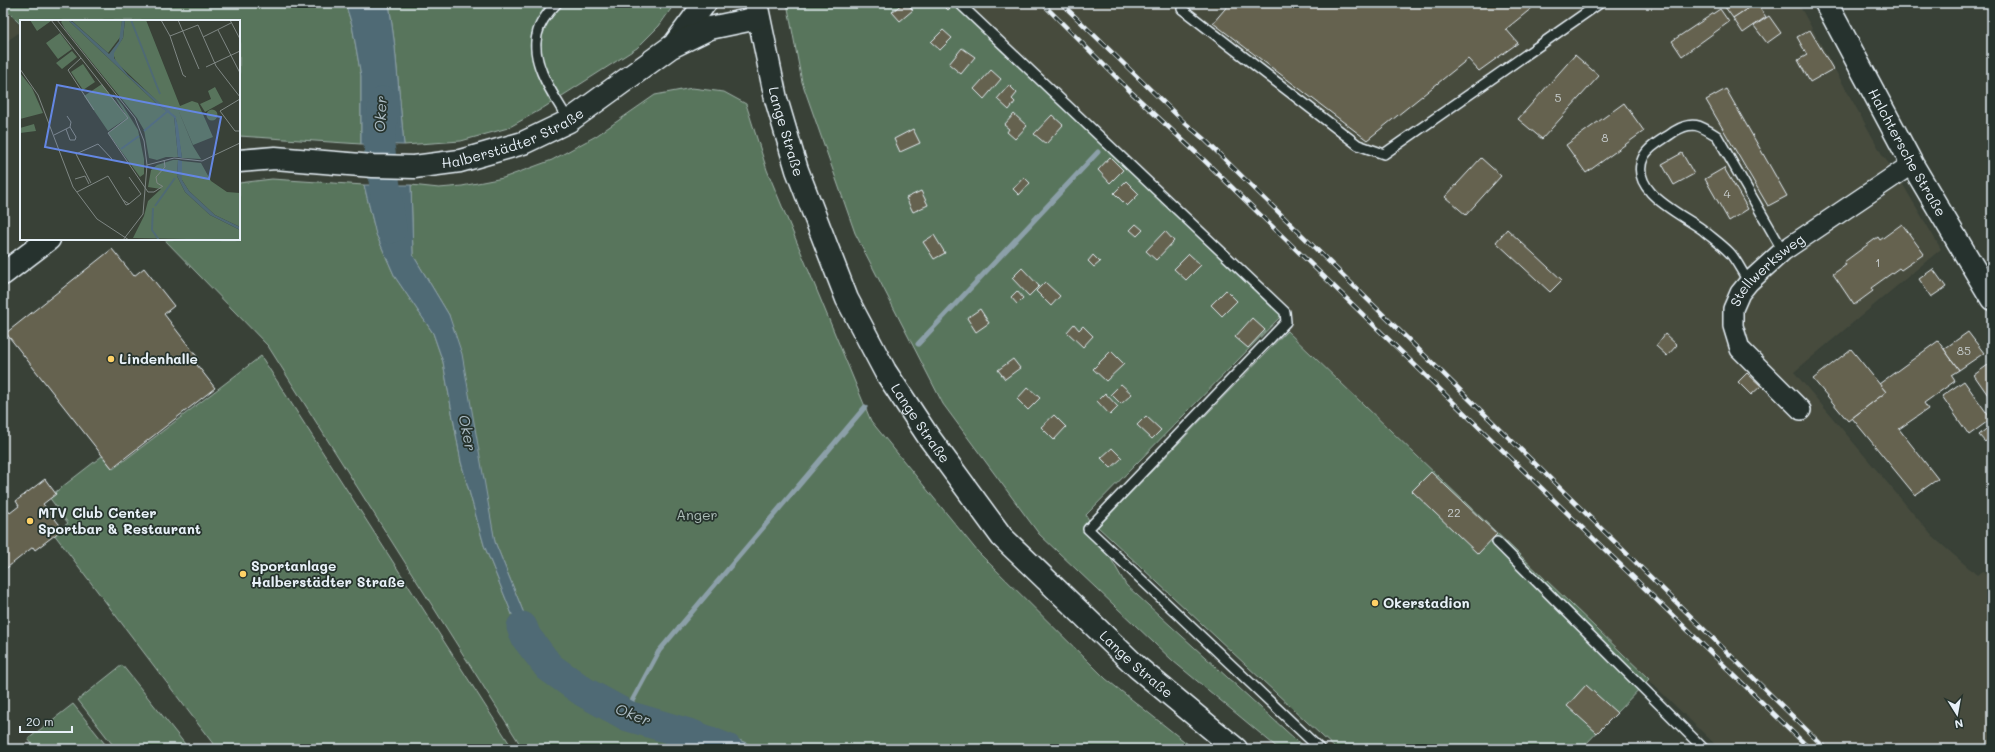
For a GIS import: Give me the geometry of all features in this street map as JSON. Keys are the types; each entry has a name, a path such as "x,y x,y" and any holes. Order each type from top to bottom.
{"main road":[{"path":"672,47 705,3"},
{"name":"Halchtersche Straße","path":"1826,3 1912,164 1992,298"},
{"name":"Halberstädter Straße","path":"240,161 275,158 373,166 414,167 460,161 523,143 569,121 672,47 710,28 757,10"},
{"name":"Lange Straße","path":"757,10 776,99 797,170 847,299 889,378 928,436 1002,537 1137,668 1236,749"},
{"path":"3,274 48,240"}],"street":[{"name":"Stellwerksweg","path":"1801,410 1740,349 1733,326 1733,309 1740,293 1749,282 1783,251 1912,164"}],"lane":[{"path":"557,3 550,10 537,34 536,53 546,83 569,121"},
{"path":"959,3 1285,312 1286,322 1088,529 1320,749"},
{"path":"1182,9 1358,145 1384,154 1600,3"},
{"path":"1749,282 1729,252 1702,229 1671,210 1648,189 1641,171 1644,155 1657,144 1683,127 1699,125 1717,136 1783,251"},
{"path":"1497,542 1704,749"}],"shaded area":[{"path":"959,3 1798,3 1883,156 1896,173 1941,249 1794,372 1933,537 1977,575 1982,571 1992,580 1992,749 1720,749 1287,331 1285,311"},
{"path":"3,8 20,26 20,32 3,44"}],"green space":[{"path":"3,3 345,3 352,25 361,76 361,144 240,136 240,20 20,20 20,24 3,7"},
{"path":"389,3 675,3 659,26 637,48 540,110 508,128 461,141 404,145 395,47"},
{"path":"787,3 960,3 1285,312 1086,515 1126,585 1306,749 1279,749 1173,661 1039,534 943,404 855,233 802,82"},
{"name":"Anger","path":"692,88 724,92 746,104 767,170 871,421 978,552 1106,679 1194,749 761,749 691,721 631,703 587,681 552,656 529,626 495,542 449,315 413,255 411,185 439,188 462,186 503,178 552,160 596,136 655,95"},
{"path":"272,179 364,185 376,234 395,277 433,333 443,362 461,462 484,545 518,629 541,659 683,731 724,749 523,749 268,346 165,240 240,240 240,183"},
{"name":"Okerstadion","path":"1287,331 1649,679 1581,749 1336,749 1098,527"},
{"name":"Sportanlage Halberstädter Straße","path":"261,356 513,749 217,749 54,534 68,523 49,497 102,456 113,469"},
{"path":"122,665 189,749 116,749 78,700"},
{"path":"73,704 109,749 36,749 28,739"}],"water":[{"path":"345,3 389,3 395,47 404,145 361,144 361,76 352,25"},
{"path":"364,185 411,185 413,255 449,315 462,354 495,542 529,626 552,656 587,681 631,703 691,721 761,749 724,749 683,731 620,712 576,685 541,659 518,629 484,545 461,462 443,362 433,333 395,277 376,234"}],"building":[{"path":"903,3 906,3 913,10 900,21 892,12"},
{"path":"941,3 955,3 948,10"},
{"path":"1230,3 1538,3 1506,29 1518,43 1479,71 1468,59 1367,140 1213,23"},
{"path":"1722,3 1756,3 1733,18"},
{"path":"1756,3 1766,17 1743,33 1733,18"},
{"path":"1720,9 1729,22 1682,56 1672,41"},
{"path":"1769,16 1781,33 1767,43 1754,26"},
{"path":"943,30 952,38 940,50 931,42"},
{"path":"1810,30 1833,69 1810,82 1798,60 1807,55 1797,37"},
{"path":"962,48 975,57 961,74 949,64"},
{"path":"1575,55 1599,76 1542,139 1518,119"},
{"path":"991,70 1001,79 984,99 974,89"},
{"path":"1009,85 1017,93 1012,99 1015,102 1009,110 997,99"},
{"path":"1726,89 1787,196 1768,206 1706,100"},
{"path":"1624,103 1644,131 1586,173 1566,145"},
{"path":"1014,114 1027,126 1015,139 1007,132 1009,129 1004,125"},
{"path":"1052,115 1063,125 1046,144 1034,134"},
{"path":"913,129 920,143 900,152 894,139"},
{"path":"1682,153 1694,174 1674,185 1662,164"},
{"path":"1110,157 1123,170 1110,183 1098,170"},
{"path":"1481,158 1501,176 1466,215 1445,197"},
{"path":"1724,168 1748,209 1729,221 1705,179"},
{"path":"1024,177 1030,183 1019,195 1013,189"},
{"path":"1126,181 1139,194 1127,206 1114,193"},
{"path":"921,191 928,205 913,212 906,198"},
{"path":"1136,224 1143,230 1137,236 1130,230"},
{"path":"1902,224 1924,254 1901,270 1899,268 1871,288 1873,291 1854,305 1833,274 1846,265 1844,262 1878,237 1880,240"},
{"path":"1507,229 1562,280 1550,292 1496,242"},
{"path":"1165,231 1174,241 1156,260 1146,251"},
{"path":"934,235 945,253 934,259 923,242"},
{"name":"Lindenhalle","path":"112,249 134,276 144,268 174,306 164,314 198,358 194,361 215,388 112,468 6,333"},
{"path":"1189,254 1201,265 1186,280 1174,269"},
{"path":"1093,255 1100,262 1094,267 1088,261"},
{"path":"1022,268 1039,286 1029,296 1012,278"},
{"path":"1933,269 1946,287 1931,297 1919,279"},
{"path":"1045,282 1060,296 1051,306 1036,291"},
{"path":"1226,290 1237,301 1222,316 1211,305"},
{"path":"1017,291 1023,298 1017,304 1011,297"},
{"path":"980,309 989,323 976,332 967,318"},
{"path":"1252,318 1265,330 1248,348 1235,337"},
{"path":"1074,324 1079,330 1083,326 1093,336 1083,347 1067,332"},
{"path":"1968,332 1984,353 1959,370 1944,349"},
{"path":"1665,334 1677,345 1667,356 1656,346"},
{"path":"1938,341 1959,370 1951,375 1955,381 1924,403 1928,409 1899,429 1938,479 1915,495 1852,418 1886,392 1879,384"},
{"path":"1851,349 1886,392 1848,421 1813,379"},
{"path":"1111,351 1124,364 1106,381 1093,369"},
{"path":"1013,359 1020,368 1005,379 998,370"},
{"path":"1992,362 1992,401 1974,375"},
{"path":"1747,373 1761,386 1751,395 1738,382"},
{"path":"1964,381 1991,419 1969,435 1942,396"},
{"path":"1121,384 1132,394 1121,404 1111,394"},
{"path":"1028,387 1040,398 1028,410 1017,399"},
{"path":"1105,393 1118,407 1110,415 1097,401"},
{"path":"1054,415 1066,427 1054,440 1041,427"},
{"path":"1146,416 1161,430 1152,439 1137,425"},
{"path":"1992,424 1992,435 1985,442 1979,435"},
{"path":"1112,448 1122,458 1111,468 1101,458"},
{"path":"1431,472 1497,534 1478,554 1412,491"},
{"name":"MTV Club Center Sportbar & Restaurant","path":"45,479 56,494 43,504 63,529 35,550 33,547 3,571 3,504 10,513 19,506 16,501"},
{"path":"1586,685 1617,713 1597,733 1567,706"}],"waterway":[{"name":"Oker","path":"384,102 379,145 391,228"},
{"path":"918,344 1098,152"},
{"path":"628,716 631,703 659,651 865,407"},
{"name":"Oker","path":"522,627 526,637 549,667 584,692 628,716 689,734 727,749"}],"railway":[{"path":"1042,3 1131,92 1207,163 1810,749"},
{"path":"1061,3 1185,123 1205,140 1826,749"}],"place":[{"name":"Lindenhalle","path":"111,359"},
{"name":"MTV Club Center Sportbar & Restaurant","path":"30,521"},
{"name":"Sportanlage Halberstädter Straße","path":"243,574"},
{"name":"Okerstadion","path":"1375,603"}]}
